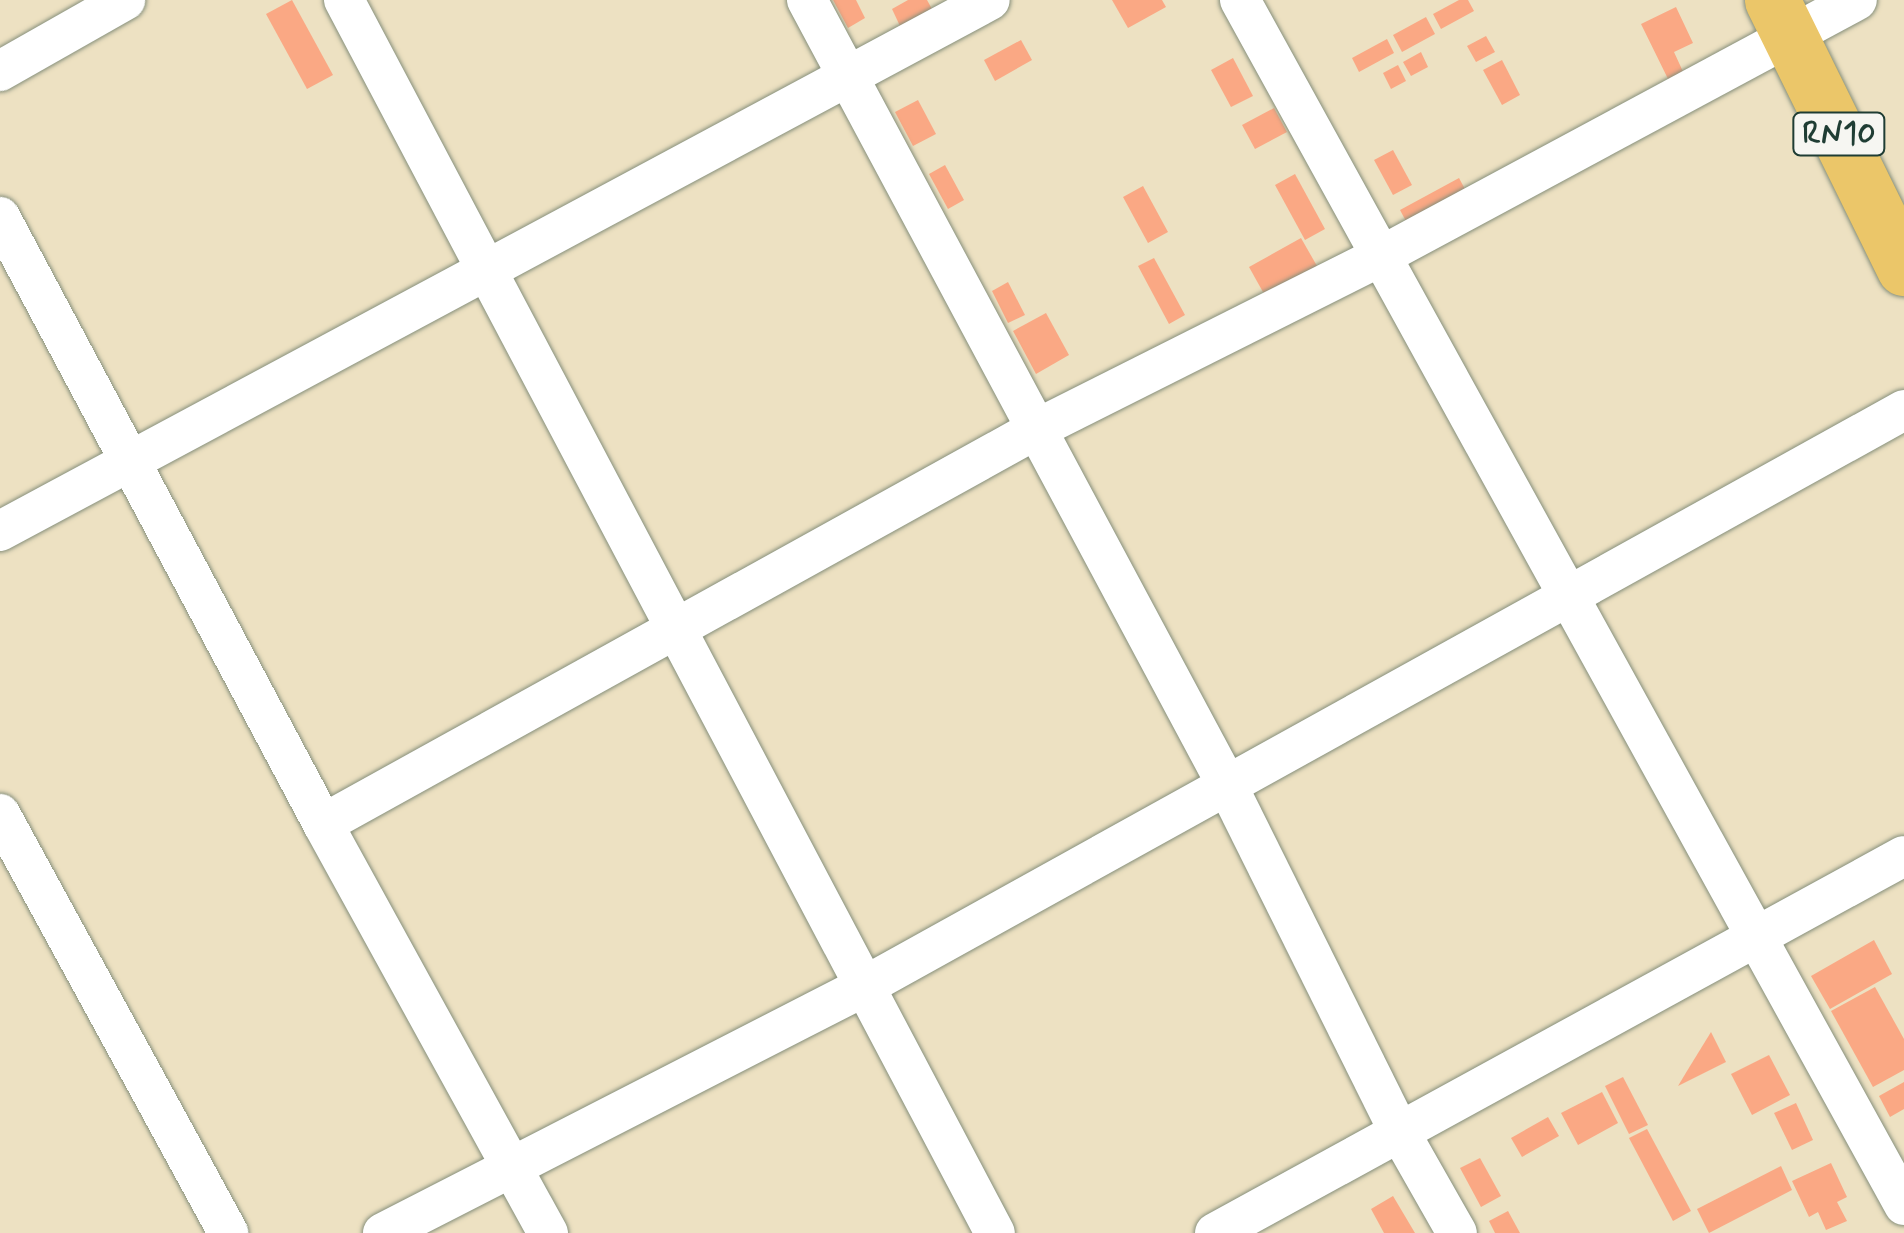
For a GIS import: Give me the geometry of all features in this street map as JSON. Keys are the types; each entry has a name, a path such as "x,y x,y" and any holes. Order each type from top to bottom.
{"highway":[{"name":"RN10","path":"1782,18 1904,268"}],"street":[{"path":"0,71 124,0"},
{"path":"344,0 995,1233"},
{"path":"807,0 1227,785 1399,1131 1457,1233"},
{"path":"0,531 990,0"},
{"path":"1240,0 1904,1205"},
{"path":"322,824 1035,430 1383,255 1782,18 1858,0"},
{"path":"0,216 322,824 548,1233"},
{"path":"382,1233 865,986 1904,410"},
{"path":"0,814 228,1233"},
{"path":"1215,1233 1904,856"}],"building":[{"path":"292,0 333,75 307,89 266,14"},
{"path":"833,0 856,0 865,18 848,28"},
{"path":"908,0 927,0 932,9 900,26 892,9"},
{"path":"1112,0 1162,0 1166,7 1128,28"},
{"path":"1459,0 1468,0 1474,11 1441,29 1433,14"},
{"path":"1676,7 1693,43 1674,52 1685,76 1670,83 1641,24"},
{"path":"1426,17 1435,34 1402,52 1393,35"},
{"path":"1486,36 1495,52 1476,62 1467,46"},
{"path":"1387,39 1394,53 1359,72 1352,58"},
{"path":"1021,40 1032,60 995,81 984,60"},
{"path":"1421,52 1428,67 1411,76 1403,62"},
{"path":"1233,58 1253,96 1231,107 1211,70"},
{"path":"1502,60 1520,95 1502,105 1483,70"},
{"path":"1398,65 1406,81 1391,89 1383,73"},
{"path":"918,100 936,134 913,146 895,112"},
{"path":"1274,108 1287,132 1255,149 1242,125"},
{"path":"1393,150 1412,185 1393,195 1374,160"},
{"path":"945,165 964,200 948,209 929,174"},
{"path":"1295,174 1325,229 1305,240 1275,185"},
{"path":"1459,178 1466,191 1407,223 1400,210"},
{"path":"1143,186 1168,232 1148,243 1123,197"},
{"path":"1301,238 1321,273 1268,301 1249,267"},
{"path":"1154,258 1185,315 1169,324 1138,266"},
{"path":"1008,282 1025,315 1008,323 992,291"},
{"path":"1046,313 1069,355 1036,374 1013,331"},
{"path":"1874,940 1892,974 1830,1009 1811,976"},
{"path":"1875,987 1904,1039 1904,1070 1873,1087 1831,1011"},
{"path":"1711,1032 1726,1062 1678,1086 1687,1071"},
{"path":"1769,1055 1790,1095 1752,1115 1731,1074"},
{"path":"1623,1077 1648,1125 1629,1134 1605,1086"},
{"path":"1904,1082 1904,1109 1890,1117 1879,1096"},
{"path":"1602,1092 1618,1123 1578,1145 1561,1113"},
{"path":"1796,1103 1813,1140 1792,1150 1774,1113"},
{"path":"1548,1117 1559,1136 1522,1157 1511,1138"},
{"path":"1647,1129 1691,1211 1673,1221 1629,1138"},
{"path":"1480,1158 1501,1196 1481,1207 1460,1168"},
{"path":"1831,1163 1847,1197 1837,1202 1847,1221 1826,1230 1818,1212 1809,1217 1792,1181"},
{"path":"1781,1166 1792,1190 1709,1233 1697,1209"},
{"path":"1393,1196 1415,1233 1384,1233 1371,1209"},
{"path":"1508,1211 1520,1233 1495,1233 1489,1221"}]}
